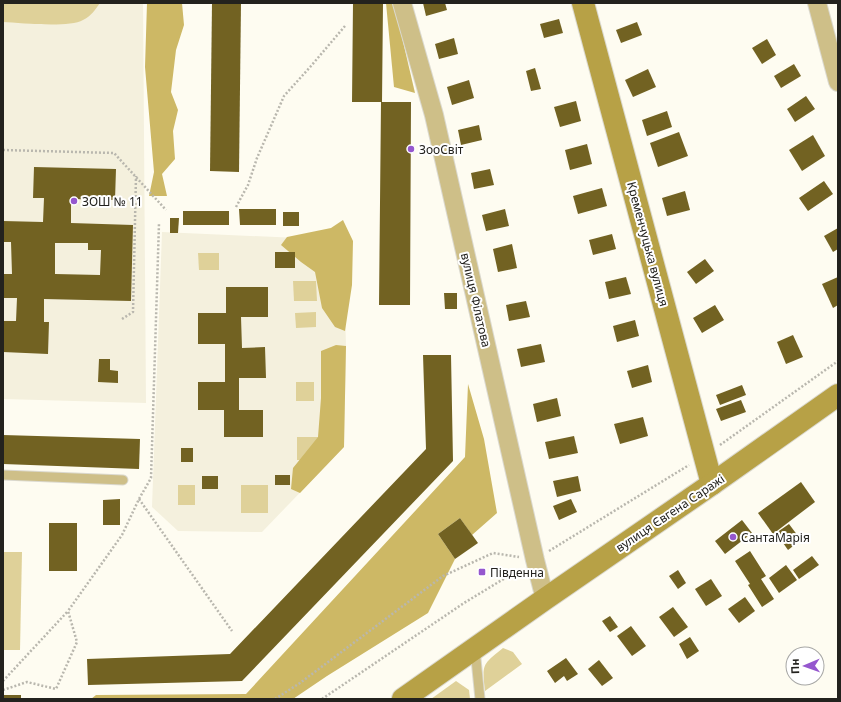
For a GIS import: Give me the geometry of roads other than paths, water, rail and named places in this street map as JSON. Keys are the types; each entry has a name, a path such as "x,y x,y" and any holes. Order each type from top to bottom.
{"main road":[{"name":"Кременчуцька вулиця","path":"583,3 712,484"},
{"name":"вулиця Євгена Саражі","path":"403,699 838,395"}],"street":[{"name":"вулиця Філатова","path":"402,3 434,115 545,599"},
{"path":"817,3 838,82"}],"lane":[{"path":"3,475 123,480"},
{"path":"475,648 480,699"}],"place":[{"name":"ЗооСвiт","path":"411,149"},
{"name":"ЗОШ № 11","path":"74,201"},
{"name":"СантаМарія","path":"733,537"},
{"name":"Південна","path":"482,572"}]}
